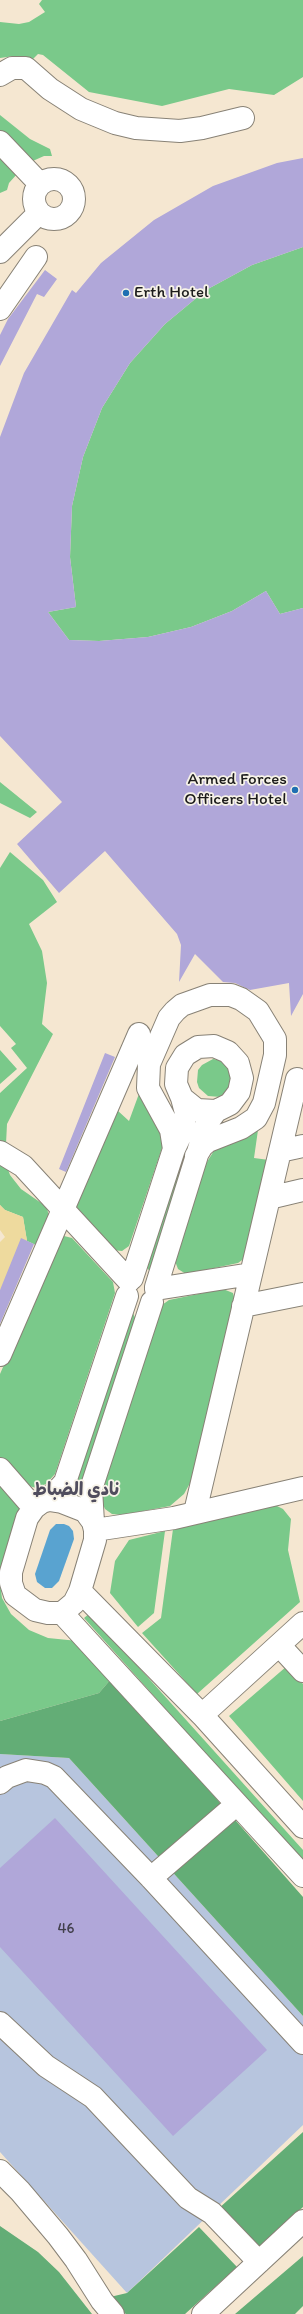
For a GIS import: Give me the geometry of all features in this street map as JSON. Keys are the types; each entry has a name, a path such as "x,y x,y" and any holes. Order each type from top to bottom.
{"street":[{"path":"0,76 12,68 26,68 50,89 81,109 115,123 136,128 180,131 202,128 243,118"},
{"path":"0,142 40,184"},
{"path":"47,179 61,179 72,188 75,201 69,213 58,219 44,217 39,213 34,200 34,194 40,184 47,179"},
{"path":"0,252 39,213"},
{"path":"3,296 36,257"},
{"path":"174,1149 171,1130 148,1088 149,1064 169,1018 175,1010 182,1005 210,995 231,995 241,999 258,1011 275,1039 275,1055 264,1103 256,1118 241,1128 208,1141 202,1146 196,1156"},
{"path":"0,1355 139,1034"},
{"path":"214,1046 228,1052 238,1063 242,1078 239,1092 230,1104 216,1111 207,1123 196,1156 155,1293 91,1489 95,1540 80,1591 74,1603 62,1613 48,1613 35,1610 15,1595 11,1583 11,1572 21,1535 27,1518 38,1505 56,1492 65,1482 174,1149 183,1130 186,1113 176,1084 178,1068 185,1055 198,1047 214,1046"},
{"path":"195,1512 297,1079"},
{"path":"182,1098 197,1110 216,1111"},
{"path":"280,1151 303,1146"},
{"path":"0,1152 23,1166 130,1285 136,1305 144,1306 155,1293 251,1274"},
{"path":"268,1198 303,1190"},
{"path":"243,1306 303,1294"},
{"path":"0,1469 38,1505"},
{"path":"94,1526 174,1518 303,1488"},
{"path":"38,1505 49,1500 62,1502 85,1512 94,1526"},
{"path":"80,1591 202,1715 303,1827"},
{"path":"62,1613 303,1876"},
{"path":"202,1715 303,1623"},
{"path":"279,1645 303,1672"},
{"path":"0,1783 7,1777 26,1770 46,1773 54,1777 151,1878 303,2043"},
{"path":"151,1878 237,1804"},
{"path":"0,2023 46,2066 93,2097 188,2198 194,2215 200,2223 254,2267"},
{"path":"0,2171 20,2191 58,2236 76,2260 102,2301 113,2314"},
{"path":"203,2314 303,2221"}],"shaded area":[{"path":"0,1754 69,1758 303,2016 303,2125 127,2293 0,2152"}],"green space":[{"path":"42,0 303,0 303,77 274,95 229,89 162,106 89,92 43,55 38,54 30,62 14,56 0,58 0,22 19,24 29,22 45,12 39,4"},
{"path":"0,115 30,139 50,149 52,156 44,156 26,164 9,183 7,190 0,193"},
{"path":"303,247 303,608 280,614 266,591 232,611 191,627 148,637 99,641 69,640 48,612 76,607 70,557 72,506 83,457 102,408 130,363 165,324 206,290 252,265"},
{"path":"0,782 37,812 30,818 0,803"},
{"path":"10,852 43,880 57,902 29,924 42,951 47,983 42,1024 53,1034 7,1124 6,1144 0,1141 0,1093 27,1068 11,1048 16,1044 0,1026 0,868"},
{"path":"0,1050 17,1069 0,1084"},
{"path":"213,1059 225,1061 235,1083 221,1097 208,1096 199,1088 197,1082 198,1070 202,1065"},
{"path":"140,1091 163,1136 162,1148 129,1246 122,1251 112,1250 80,1213 76,1205 117,1110 129,1121"},
{"path":"258,1130 254,1158 269,1160 245,1258 238,1263 186,1274 178,1269 175,1261 205,1165 217,1146"},
{"path":"184,1150 188,1151 153,1266 148,1270 146,1264"},
{"path":"0,1157 4,1158 10,1175 21,1189 47,1207 49,1218 47,1230 36,1245 27,1241 23,1217 5,1210 0,1205"},
{"path":"64,1236 72,1238 113,1282 115,1293 55,1474 46,1484 36,1488 26,1485 0,1457 0,1374 58,1240"},
{"path":"223,1289 233,1293 236,1305 195,1474 184,1494 170,1506 122,1515 112,1514 105,1509 101,1500 101,1491 162,1305 169,1300"},
{"path":"133,1313 136,1320 84,1483 79,1485 74,1480 127,1317"},
{"path":"0,1481 15,1497 20,1511 0,1578"},
{"path":"275,1505 283,1509 291,1519 288,1550 300,1602 197,1694 142,1633 161,1618 173,1529"},
{"path":"165,1531 154,1613 138,1627 110,1593 115,1561 129,1540"},
{"path":"0,1583 2,1598 11,1614 29,1630 48,1638 78,1641 111,1679 99,1693 0,1721"},
{"path":"90,1613 303,1850 303,1862 84,1618"},
{"path":"287,1666 303,1684 303,1801 229,1716"},
{"path":"111,1679 303,1897 303,2016 69,1758 0,1754 0,1721 99,1693"},
{"path":"303,2132 303,2207 255,2251 217,2210"},
{"path":"0,2226 38,2252 59,2272 92,2314 0,2314"},
{"path":"199,2227 237,2267 185,2314 126,2314 121,2311 110,2297 127,2293"},
{"path":"303,2256 303,2306 295,2314 235,2314"}],"sand":[{"path":"0,1205 5,1210 23,1217 27,1241 0,1290 0,1242 5,1237 0,1230"}],"water":[{"path":"56,1524 64,1524 69,1526 73,1531 74,1539 59,1581 52,1588 45,1588 37,1582 35,1574 50,1530"}],"building":[{"path":"303,158 303,247 252,265 206,290 165,324 130,363 102,408 83,457 72,506 70,557 76,607 48,612 69,640 99,641 148,637 191,627 232,611 266,591 280,614 303,608 303,994 291,1016 289,983 250,990 235,983 223,982 195,954 179,982 181,945 177,934 105,851 59,893 17,844 62,802 0,736 0,437 24,373 72,290 76,293 101,263 154,220 213,186 277,163"},
{"path":"45,270 57,279 44,297 37,294 0,366 0,335 8,319"},
{"path":"105,1053 115,1057 66,1172 59,1169"},
{"path":"21,1238 34,1244 0,1324 0,1290"},
{"path":"55,1818 267,2050 173,2136 0,1947 0,1868"}],"place":[{"name":"Erth Hotel","path":"126,293"},
{"name":"Armed Forces Officers Hotel","path":"295,790"}],"district":[{"name":"نادي الضباط","path":"76,1490"}]}
